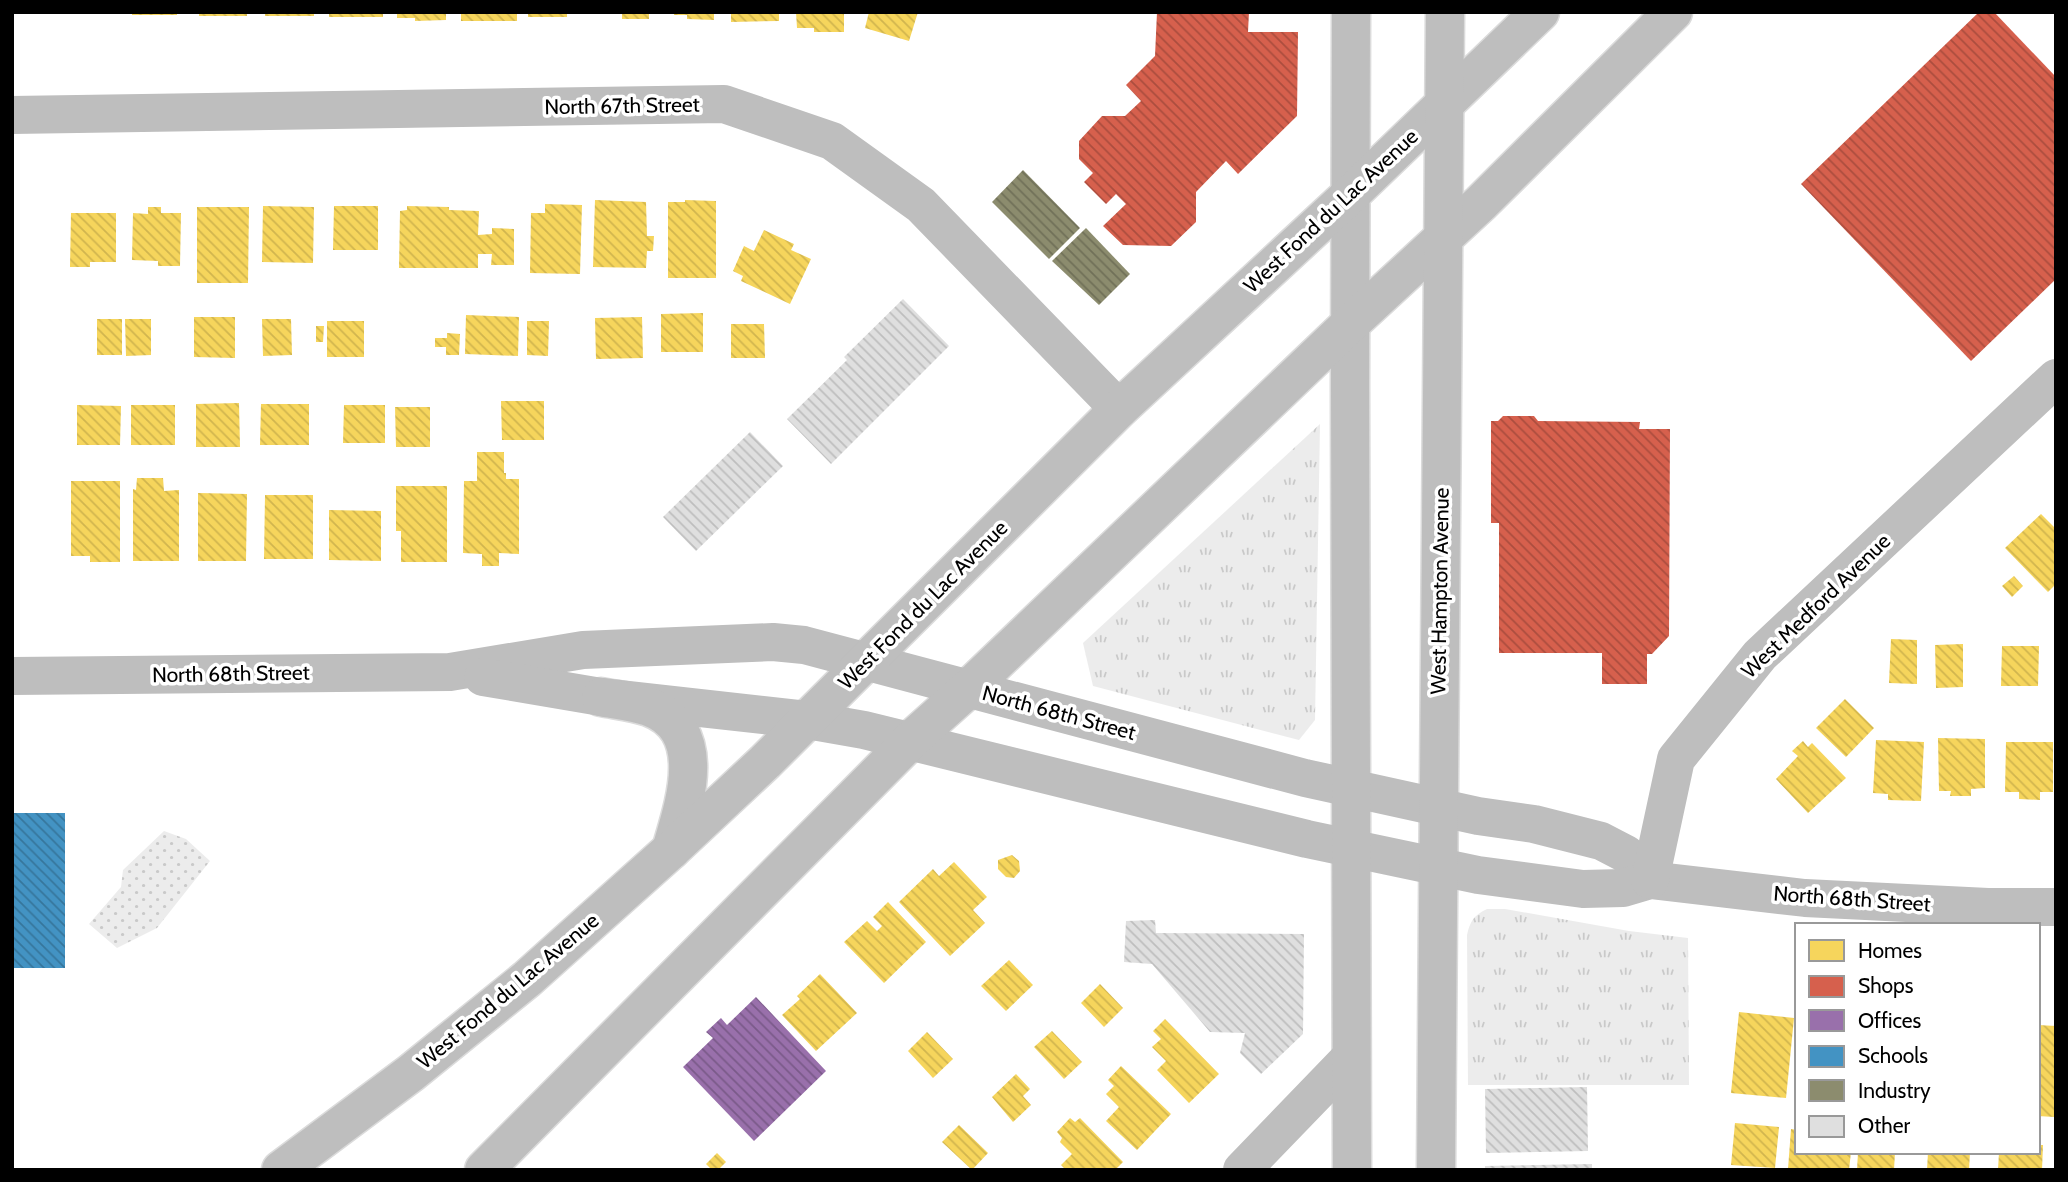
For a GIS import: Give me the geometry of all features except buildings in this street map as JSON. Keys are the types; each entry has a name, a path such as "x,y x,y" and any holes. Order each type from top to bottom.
{"main road":[{"path":"1351,12 1352,1170"},
{"name":"West Hampton Avenue","path":"1436,1170 1445,12"},
{"name":"West Fond du Lac Avenue","path":"281,1170 411,1073 527,979 671,850 807,720 1119,409 1351,194 1540,12"},
{"path":"484,1170 911,740 968,690 1350,324 1481,203 1673,12"},
{"name":"North 67th Street","path":"12,115 724,104 832,141 921,205 1119,409"},
{"name":"West Medford Avenue","path":"1650,880 1676,759 1760,655 2056,378"},
{"name":"North 68th Street","path":"12,676 450,672 583,650 773,642 804,645 1305,778 1438,807 1534,824 1601,842 1626,854 1650,880"},
{"name":"North 68th Street","path":"450,672 601,697 807,720 911,740 1099,789 1351,849 1478,875 1583,889 1623,888 1650,880 1805,898 1988,907 2056,907"},
{"path":"601,697 648,707 669,718 679,728 688,752 688,772 683,808 671,850"},
{"path":"1242,1170 1352,1057"}],"green space":[{"path":"1320,424 1315,720 1299,740 1093,686 1083,643"},
{"path":"164,831 186,839 210,861 157,928 117,948 89,924 121,887 123,870"},
{"path":"1487,909 1505,909 1629,931 1688,938 1689,1085 1468,1085 1467,935 1473,919"}]}
